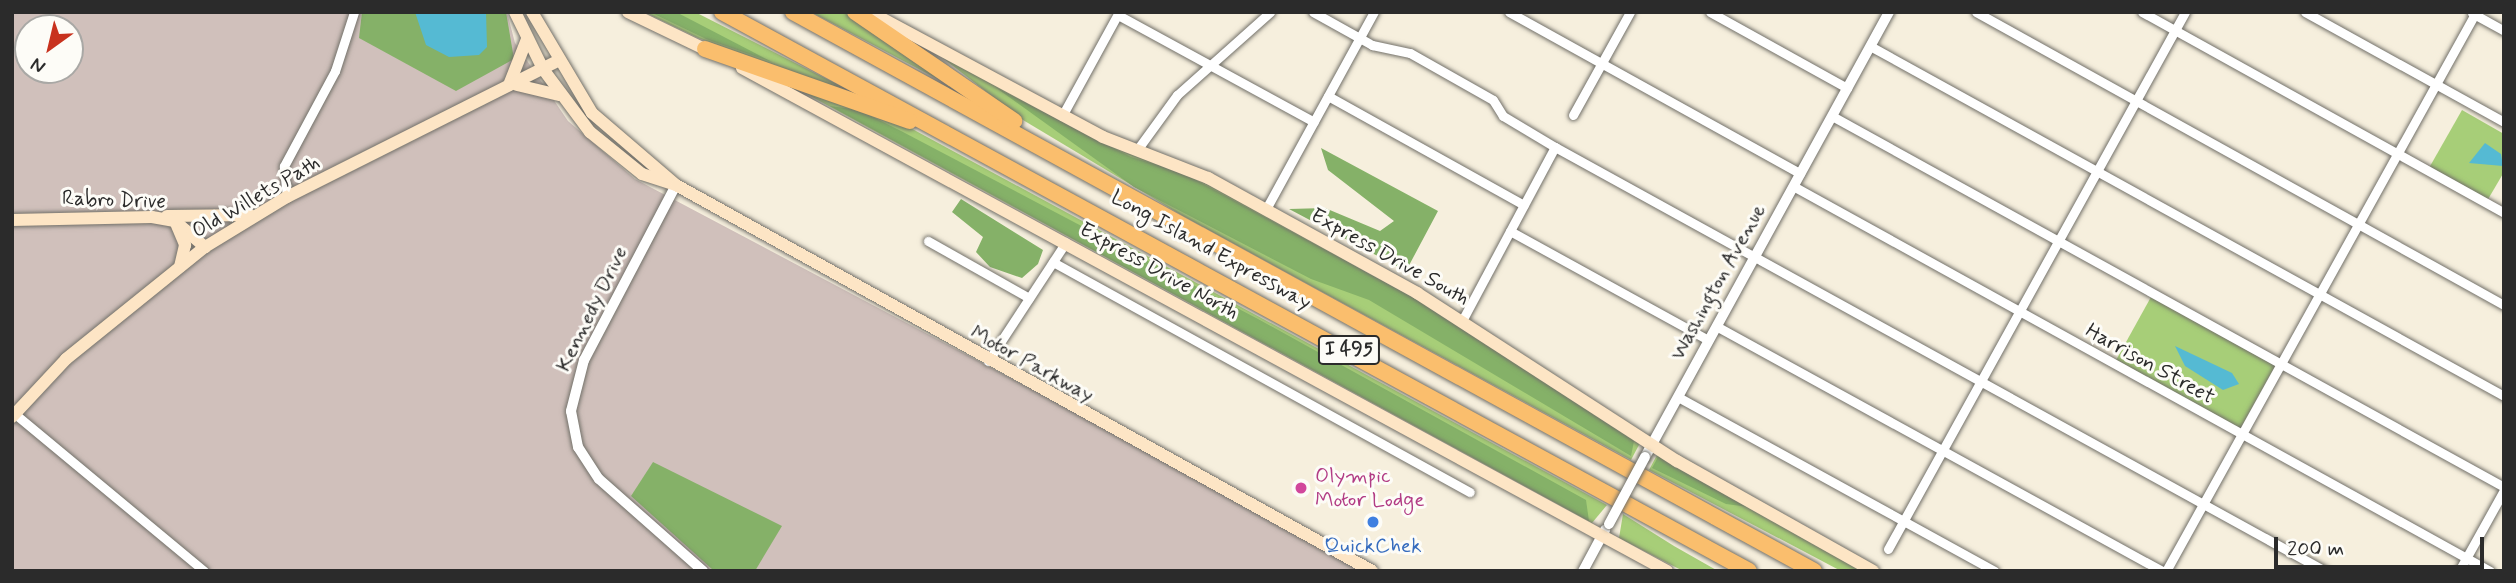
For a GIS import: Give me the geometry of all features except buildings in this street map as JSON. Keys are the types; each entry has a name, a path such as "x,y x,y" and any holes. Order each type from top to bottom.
{"highway":[{"name":"Long Island Expressway","path":"722,12 1077,201 1749,571"},
{"name":"Long Island Expressway","path":"793,12 1150,205 1814,571"},
{"path":"855,12 1042,141 1150,205"},
{"path":"705,49 873,105 1077,201"}],"main road":[{"name":"Motor Parkway","path":"515,12 543,69 562,96 617,157 655,182 676,185"},
{"name":"Express Drive North","path":"628,12 705,49 1066,242 1667,571"},
{"name":"Express Drive South","path":"870,12 1062,116 1137,150 1186,167 1266,209 1463,319 1652,445 1873,571"},
{"name":"Motor Parkway","path":"533,13 556,62 612,134 676,185 988,361 1372,571"},
{"path":"509,85 523,64 527,38"},
{"name":"Old Willets Path","path":"14,415 66,359 205,247 287,197 556,62"},
{"path":"509,85 537,85 562,96"},
{"path":"152,217 258,214"},
{"name":"Rabro Drive","path":"12,220 152,217 175,221 205,247"},
{"path":"175,221 185,245 180,266"}],"street":[{"path":"287,197 284,166 335,71 354,12"},
{"path":"1137,150 1157,119 1209,64 1270,12"},
{"path":"1313,12 1360,39 1410,53 1493,100 1503,116 1555,148 2325,571"},
{"path":"1266,209 1374,12"},
{"path":"1509,12 1800,173"},
{"path":"1573,115 1630,12"},
{"path":"1710,12 1847,88"},
{"name":"Washington Avenue","path":"1583,571 1889,12"},
{"path":"1976,12 2504,305"},
{"path":"2142,12 2504,213"},
{"path":"1888,549 2185,12"},
{"path":"2305,12 2504,122"},
{"path":"1062,116 1119,13 1314,122"},
{"path":"1716,326 2164,571 2473,13 2504,31"},
{"path":"1870,46 2504,396"},
{"path":"1328,96 1524,205"},
{"path":"1832,116 2504,489 2459,571"},
{"path":"1463,319 1555,148"},
{"name":"Kennedy Drive","path":"676,185 584,360 571,411 578,447 599,479 703,571"},
{"name":"Harrison Street","path":"1793,186 2490,571"},
{"path":"1510,231 1708,340"},
{"path":"929,241 1029,298"},
{"path":"988,361 1066,242"},
{"path":"1053,262 1470,492"},
{"path":"1678,397 1994,571"},
{"path":"14,415 204,571"}],"shaded area":[{"path":"12,12 507,12 515,43 568,121 635,179 1375,571 12,571"}],"green space":[{"path":"362,12 506,12 514,59 456,91 359,38"},
{"path":"644,12 695,12 866,99 698,38"},
{"path":"650,12 676,12 772,62 706,39"},
{"path":"811,12 850,12 947,84"},
{"path":"926,45 1289,225 1640,443 1631,460 1183,216 1023,120"},
{"path":"783,81 905,125 1607,505 1592,523"},
{"path":"995,87 1131,157 1181,172 1459,322 1634,441 1631,456 1369,300 1311,279 1134,187"},
{"path":"830,106 859,110 1258,319 1586,500 1589,521"},
{"path":"2462,110 2504,134 2504,172 2487,201 2429,168"},
{"path":"1321,148 1438,211 1406,271 1289,209 1325,208 1380,231 1394,221 1328,170"},
{"path":"961,199 1043,250 1038,264 1022,278 990,267 976,252 983,237 952,212"},
{"path":"2151,297 2275,366 2240,429 2116,360"},
{"path":"1658,453 1867,571 1841,571 1649,470"},
{"path":"1659,455 1749,507 1726,504 1652,468"},
{"path":"653,462 782,526 755,571 714,571 631,496"},
{"path":"1623,514 1718,571 1683,571 1619,538"}],"water":[{"path":"415,12 486,12 487,47 479,55 449,57 426,45"},
{"path":"2485,143 2501,154 2503,166 2469,163"},
{"path":"2175,346 2232,373 2239,384 2223,390 2185,366"}],"place":[{"name":"Olympic Motor Lodge","path":"1301,488"},
{"name":"QuickChek","path":"1373,522"}]}
